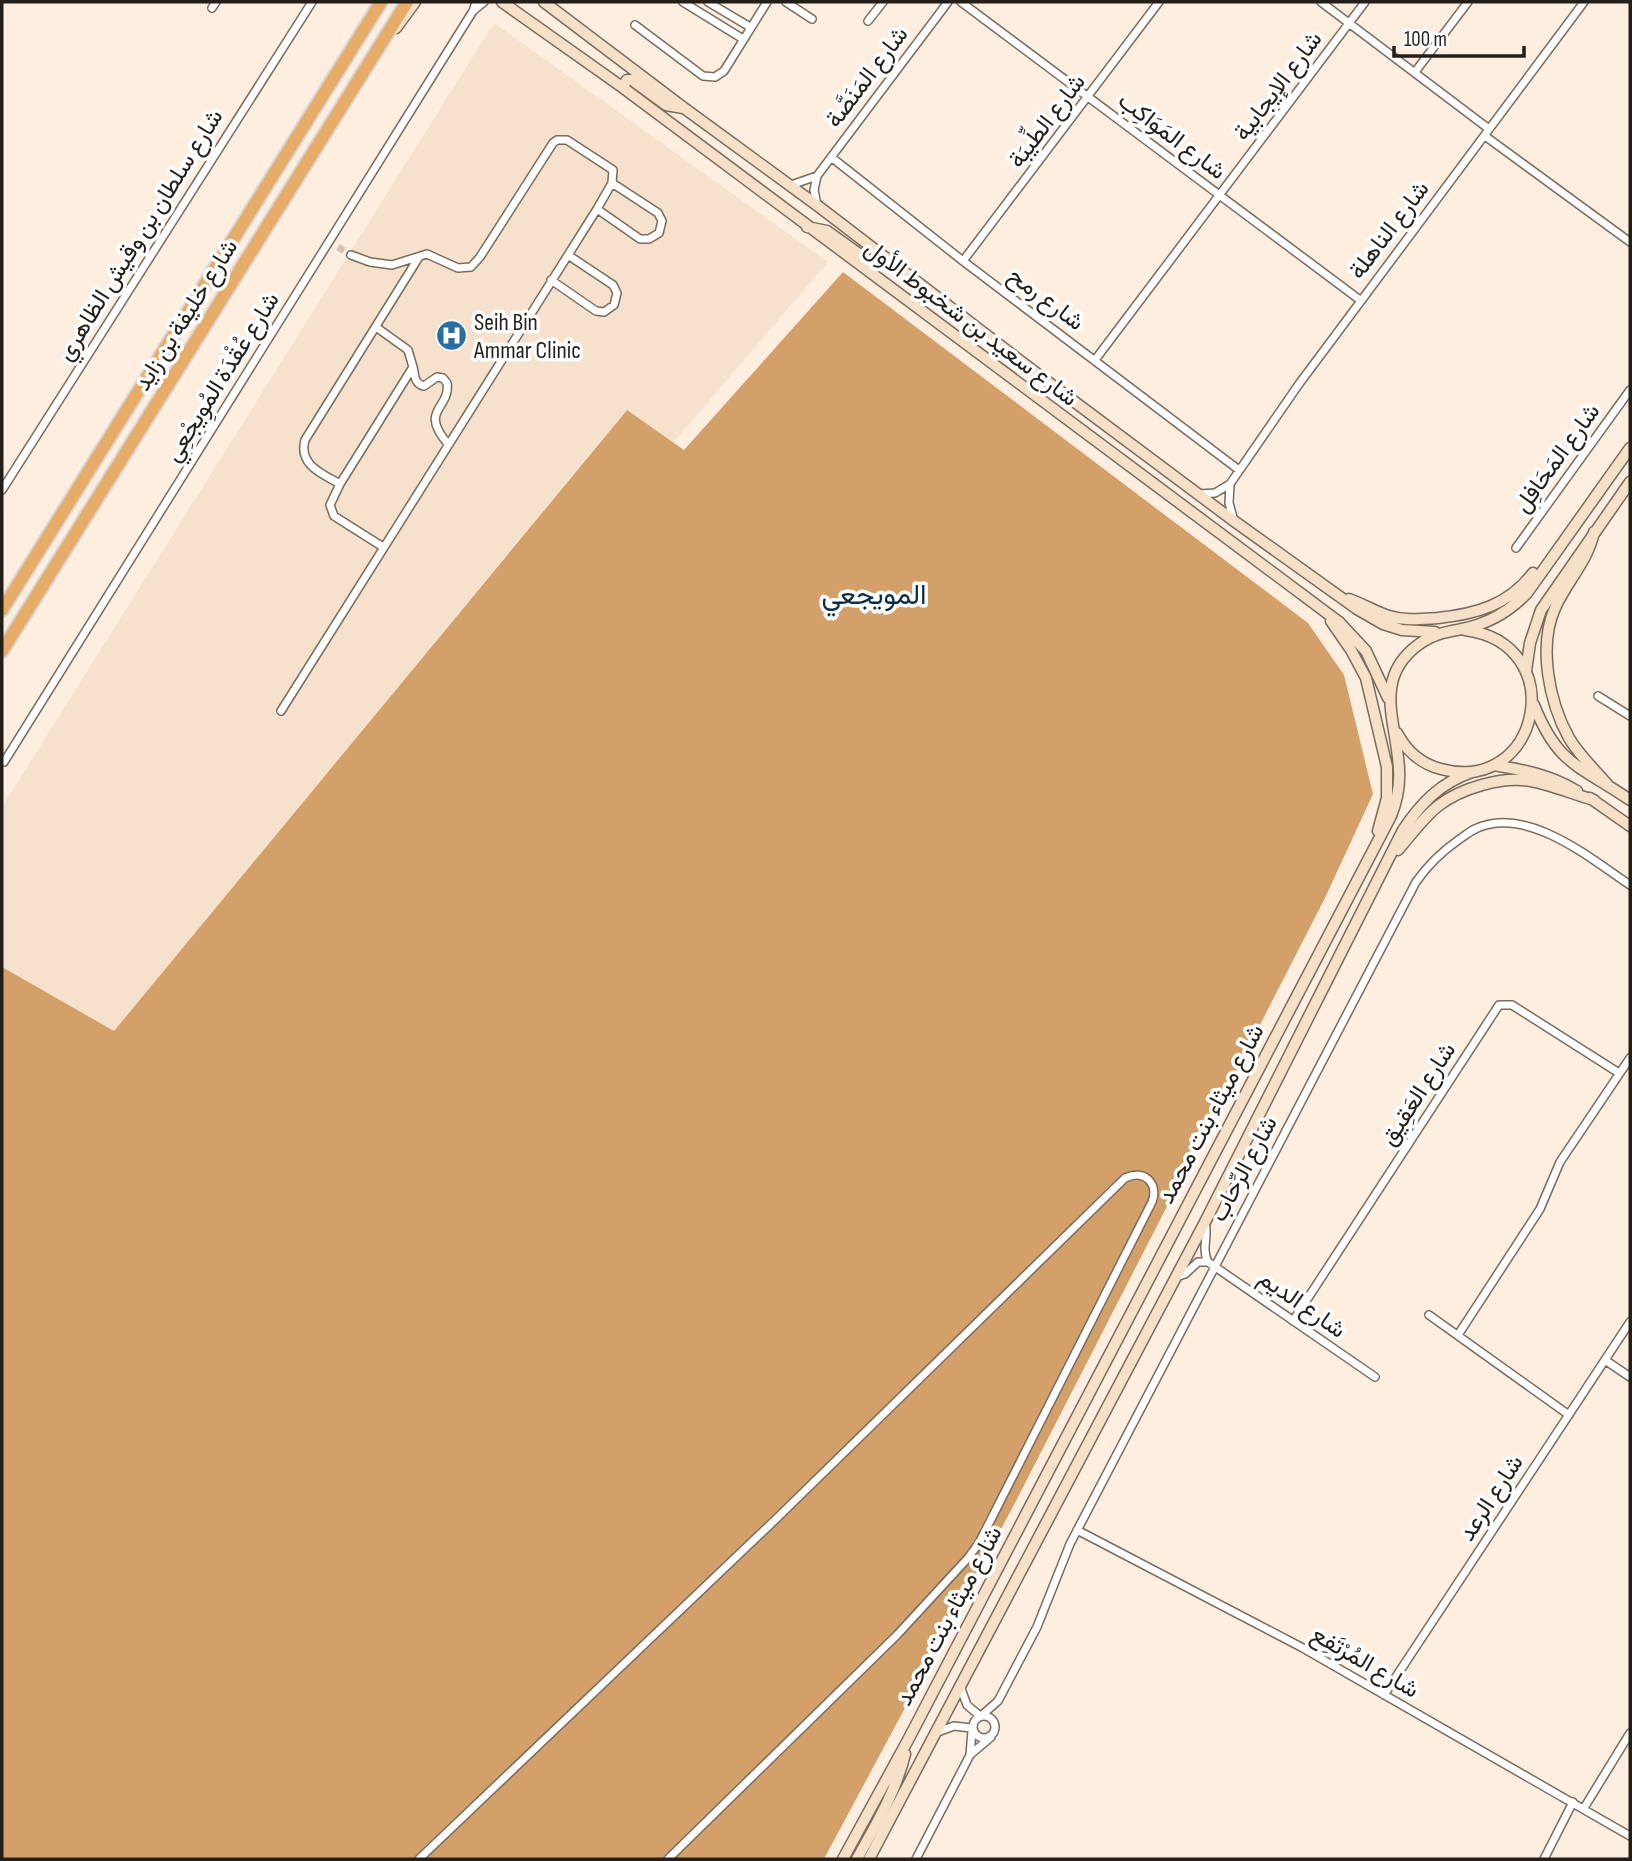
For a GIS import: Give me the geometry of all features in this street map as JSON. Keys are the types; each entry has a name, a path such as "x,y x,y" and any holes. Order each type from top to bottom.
{"highway":[{"name":"شارع خليفة بن زايد","path":"2,610 381,2"},
{"name":"شارع خليفة بن زايد","path":"2,651 407,2"}],"main road":[{"path":"383,41 399,26 415,2"},
{"name":"شارع سعيد بن شخبوط الأول","path":"502,2 622,88 1349,631 1366,651 1389,700"},
{"name":"شارع سعيد بن شخبوط الأول","path":"544,2 1234,521 1357,608 1383,624 1402,630 1443,632"},
{"path":"622,88 624,82 632,80 666,105 684,108"},
{"path":"807,227 827,231 873,264 882,262 885,257"},
{"name":"شارع ميثاء بنت محمد","path":"843,1859 908,1740 1391,816 1398,794 1400,772 1389,700 1392,682 1405,657 1426,639 1443,632 1490,621 1516,604 1527,593 1630,448"},
{"path":"1526,671 1530,643 1541,610 1630,482"},
{"path":"1339,594 1401,619 1471,614 1487,609 1515,593 1527,582 1554,545 1570,531"},
{"path":"1594,532 1591,550 1555,609 1545,648 1554,700 1565,730 1575,747 1607,783"},
{"path":"1325,613 1351,650 1366,678 1387,767 1387,798 1372,851"},
{"path":"1460,630 1480,632 1499,640 1515,654 1526,671 1533,702 1548,738 1556,749 1577,767 1607,783 1630,800"},
{"path":"1392,723 1401,741 1423,762 1452,772 1472,772 1494,765 1523,737 1533,702"},
{"path":"1494,765 1551,777 1594,800 1630,825"},
{"name":"شارع ميثاء بنت محمد","path":"869,1859 1205,1222 1403,830 1428,798 1446,783 1472,772"},
{"path":"1387,862 1441,803 1477,787 1506,781 1530,781 1594,800"},
{"path":"857,1859 901,1770 908,1740"}],"street":[{"name":"شارع سلطان بن وقيش الظاهري","path":"2,490 312,2"},
{"name":"شارع عُقْدَة المُوِيجْعِي","path":"4,762 330,242 473,11 476,2"},
{"name":"شارع عُقْدَة المُوِيجْعِي","path":"473,11 484,2"},
{"path":"683,2 743,39"},
{"path":"708,2 750,27"},
{"path":"635,25 709,78 720,75 767,2"},
{"path":"786,2 812,19"},
{"path":"869,21 883,2"},
{"name":"شارع المَنَصَّة","path":"817,176 948,2"},
{"name":"شارع المَوَاكِب","path":"961,2 1360,300"},
{"name":"شارع الطِّيبَة","path":"963,261 1089,98 1159,2"},
{"path":"1321,2 1415,72 1487,132 1630,242"},
{"name":"شارع الإيجابية","path":"1095,360 1151,282 1220,196 1365,2"},
{"path":"1415,72 1468,2"},
{"name":"شارع الناهلة","path":"1230,484 1360,300 1584,2"},
{"path":"281,711 597,209 612,183 614,174 610,166 567,140 557,140 549,147 477,263 471,267 458,268 433,255 381,265 351,255"},
{"name":"شارع رمح","path":"831,157 963,261 1239,470"},
{"path":"790,186 817,176"},
{"path":"817,176 814,190 817,206"},
{"path":"597,209 640,239 653,238 659,233 662,220 658,213 612,183"},
{"path":"330,242 338,247"},
{"path":"551,280 596,311 604,312 614,305 617,293 613,285 568,255"},
{"path":"340,485 309,465 303,453 305,440 419,256"},
{"path":"376,327 408,350 419,385 424,386 437,377 447,383 447,392 435,421 448,444"},
{"path":"383,547 334,516 330,505 413,367"},
{"name":"شارع المَحَافِل","path":"1516,548 1630,391"},
{"path":"1198,494 1215,493 1230,484"},
{"path":"1230,484 1229,503 1234,521"},
{"path":"2,600 15,588"},
{"path":"1598,696 1630,716"},
{"name":"شارع الرِّحاب","path":"980,1716 998,1701 1045,1612 1063,1559 1212,1264 1427,866 1441,852 1477,828 1500,824 1524,825 1546,832 1630,885"},
{"name":"شارع العَقِيق","path":"1293,1321 1499,1005 1512,1005 1619,1073"},
{"path":"1458,1335 1540,1209 1554,1173 1630,1058"},
{"path":"419,1859 656,1630 776,1519 1125,1178 1138,1174 1146,1177 1154,1186 1155,1195 1152,1202 973,1552 897,1635 668,1859"},
{"path":"1205,1222 1207,1231 1204,1249 1212,1264"},
{"path":"1175,1277 1185,1274 1198,1262 1212,1264"},
{"name":"شارع الديم","path":"1212,1264 1374,1377"},
{"path":"1429,1315 1569,1415"},
{"name":"شارع الرعد","path":"1384,1695 1630,1322"},
{"path":"1605,1360 1630,1377"},
{"name":"شارع المُرْتَفِع","path":"1077,1530 1274,1633 1630,1836"},
{"path":"916,1859 970,1755 995,1732 996,1726 989,1718 980,1716 967,1705 960,1683"},
{"name":"شارع الرِّحاب","path":"996,1726 998,1701"},
{"path":"970,1755 974,1719 980,1716"},
{"path":"935,1733 954,1726 972,1729 981,1737 990,1737"},
{"path":"1584,1808 1630,1733"},
{"path":"1544,1859 1573,1802"}],"shaded area":[{"path":"494,23 828,262 673,443 626,410 113,1032 2,967 2,807"},
{"path":"843,272 1308,623 1344,675 1373,794 1324,900 1016,1501 824,1859 2,1859 2,967 114,1031 627,410 684,450"}],"tunnel":[{"path":"338,247 351,255"}],"place":[{"name":"Seih Bin Ammar Clinic","path":"451,336"}],"district":[{"name":"المويجعي","path":"874,595"}]}
